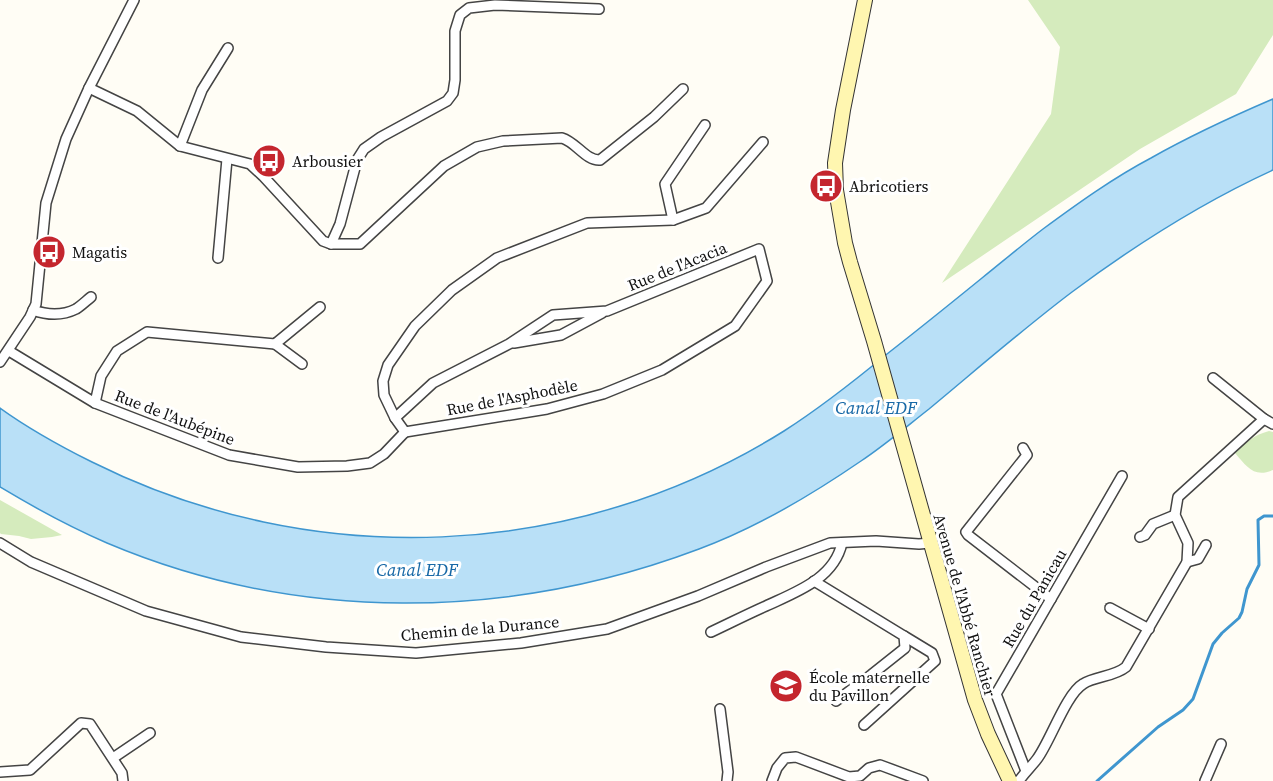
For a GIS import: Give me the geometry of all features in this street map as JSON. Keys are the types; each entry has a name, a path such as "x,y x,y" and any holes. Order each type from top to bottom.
{"street":[{"path":"0,362 9,351 36,304 46,203 66,139 88,88 134,0"},
{"name":"Avenue de l'Abbé Ranchier","path":"865,0 835,163 845,243 975,700 988,734 1012,779"},
{"path":"331,244 340,224 357,160 364,149 381,137 447,101 453,93 455,31 460,15 469,8 495,5 599,9"},
{"path":"180,146 201,90 228,48"},
{"path":"88,88 137,111 180,146 227,159 245,161 254,167 323,241 331,244 360,244 444,166 477,147 502,141 562,138 596,161 600,160 654,117 683,89"},
{"path":"673,220 666,184 705,125"},
{"path":"405,432 384,395 383,381 388,364 415,326 452,290 497,258 587,223 673,220 706,208 763,142"},
{"path":"218,258 227,159"},
{"name":"Rue de l'Acacia","path":"509,344 561,334 607,311 759,249"},
{"name":"Rue de l'Asphodèle","path":"405,432 547,409 603,394 662,370 735,326 767,281 759,249"},
{"path":"33,310 56,314 76,309 91,297"},
{"path":"274,344 320,307"},
{"name":"Rue de l'Acacia","path":"395,418 432,382 509,344 553,315 607,311"},
{"path":"94,402 101,376 117,351 147,332 274,344 302,364"},
{"name":"Rue de l'Aubépine","path":"9,351 94,402 229,455 298,467 370,463 384,454 405,432"},
{"path":"1213,378 1273,424"},
{"path":"1012,779 1026,771 1037,759 1072,696 1082,684 1126,668 1187,562 1188,543 1175,515 1178,497 1264,419"},
{"path":"1023,448 1027,455 966,531 968,535 1051,599"},
{"name":"Rue du Panicau","path":"1026,771 996,694 1122,476"},
{"path":"1140,537 1145,535 1153,524 1175,515"},
{"name":"Chemin de la Durance","path":"0,543 31,562 146,611 241,637 326,647 416,652 521,642 607,629 698,596 830,543 876,541 930,543"},
{"path":"711,632 809,586 835,562 842,543"},
{"path":"1187,562 1198,559 1206,545"},
{"path":"814,581 932,653 935,661 864,725"},
{"path":"1110,608 1149,629"},
{"path":"836,700 904,648 904,636"},
{"path":"720,709 728,781"},
{"path":"0,772 30,770 81,723 90,724 122,773 123,781"},
{"path":"113,758 150,733"},
{"path":"1205,781 1221,744"},
{"path":"772,781 777,768 785,758 796,757 849,777 860,776 869,768 880,765 923,781"},
{"path":"30,770 35,781"}],"green space":[{"path":"1028,0 1273,0 1273,35 1236,94 1140,149 942,283 1051,114 1060,47"},
{"path":"1269,431 1273,432 1273,470 1256,472 1247,467 1235,453 1250,439"},
{"path":"0,500 62,535 31,539 1,534"}],"water":[{"name":"Canal EDF","path":"1273,99 1273,170 1194,211 1144,241 1036,320 887,442 822,487 762,521 720,541 626,573 552,590 478,600 402,603 327,599 252,588 179,569 93,537 0,487 0,408 45,437 92,462 176,498 264,522 353,535 442,537 531,527 619,507 703,474 784,431 836,394 1069,210 1137,166 1181,142"}],"waterway":[{"path":"1097,781 1158,727 1183,710 1193,699 1213,644 1239,618 1242,612 1247,589 1259,565 1258,520 1264,516 1273,516"}],"place":[{"name":"Arbousier","path":"269,161"},
{"name":"Abricotiers","path":"826,186"},
{"name":"Magatis","path":"49,252"},
{"name":"École maternelle du Pavillon","path":"786,686"}]}
